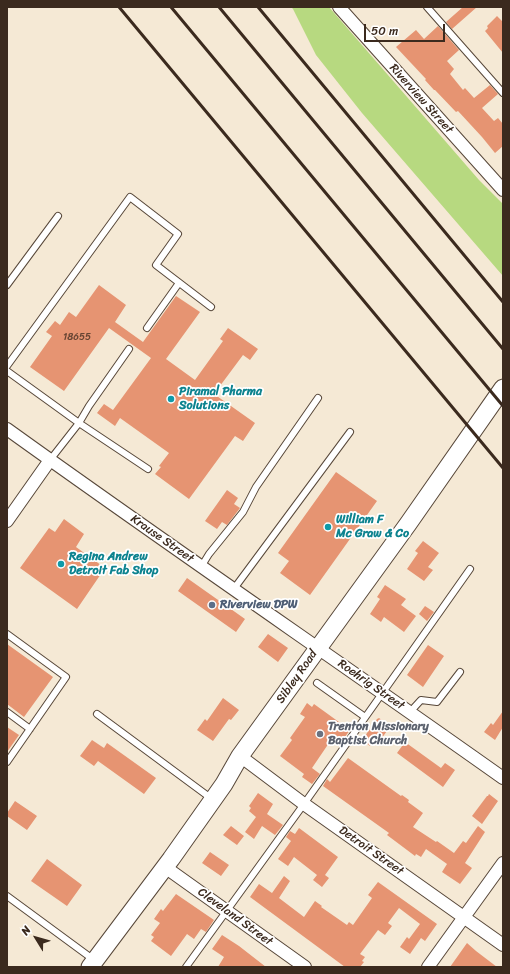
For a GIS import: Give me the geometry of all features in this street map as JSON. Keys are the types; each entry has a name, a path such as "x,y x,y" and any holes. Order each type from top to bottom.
{"main road":[{"name":"Sibley Road","path":"93,964 213,800 240,756 408,524 503,388"}],"street":[{"name":"Riverview Street","path":"339,7 501,186"},
{"name":"Krause Street","path":"7,429 317,648"},
{"path":"7,521 50,460"},
{"name":"Roehrig Street","path":"317,648 503,778"},
{"name":"Detroit Street","path":"240,756 304,804 503,945"},
{"path":"428,967 503,863"},
{"name":"Cleveland Street","path":"165,867 305,967"}],"lane":[{"path":"427,7 503,93"},
{"path":"7,366 130,197 178,234 156,265 211,307"},
{"path":"7,285 58,216"},
{"path":"147,328 179,283"},
{"path":"50,460 79,423 89,406 129,349"},
{"path":"7,371 79,423 148,469"},
{"path":"201,566 243,512 256,487 318,398"},
{"path":"233,590 350,432"},
{"path":"186,967 304,804 470,569"},
{"path":"7,634 66,677 7,762"},
{"path":"410,712 421,700 437,702 460,672"},
{"path":"317,683 365,717"},
{"path":"7,712 30,729"},
{"path":"97,714 213,800"},
{"path":"7,896 93,964"}],"green space":[{"path":"291,7 329,7 479,180 503,204 503,276 362,113 316,55"}],"building":[{"path":"463,7 477,7 452,29 446,22"},
{"path":"497,16 503,22 503,53 485,31 488,28 487,26"},
{"path":"438,26 459,50 447,61 454,69 450,74 463,90 465,88 474,98 490,85 498,94 482,108 494,121 498,118 503,124 503,146 495,153 458,111 456,112 434,90 425,80 426,79 396,47 416,30 424,39"},
{"name":"Piramal Pharma Solutions","path":"99,285 126,305 115,322 143,342 176,296 200,312 166,359 195,380 223,341 220,339 228,328 258,349 250,360 243,355 214,394 255,423 243,441 235,436 189,499 155,474 169,453 120,418 115,426 97,413 104,404 113,410 151,358 109,328 64,391 30,367 52,336 46,332 55,321 60,325 69,312 76,317"},
{"name":"William F Mc Graw & Co","path":"336,472 377,501 310,595 280,573 289,561 278,553"},
{"path":"227,490 238,498 234,504 240,508 227,525 222,522 217,529 205,521"},
{"name":"Regina Andrew Detroit Fab Shop","path":"64,519 84,534 76,547 105,568 77,609 20,568 49,528 55,532"},
{"path":"423,541 439,553 428,567 433,570 424,581 407,569 418,553 415,551"},
{"name":"Riverview DPW","path":"187,578 245,619 236,632 178,591"},
{"path":"385,585 406,599 401,605 416,616 404,632 384,617 381,622 370,614 380,599 377,597"},
{"path":"425,606 434,612 427,621 419,614"},
{"path":"268,634 288,648 278,662 258,647"},
{"path":"7,644 53,677 24,717 7,704"},
{"path":"428,645 444,656 423,687 407,675"},
{"path":"223,698 239,710 231,720 229,719 213,741 197,730 205,719 207,721"},
{"name":"Trenton Missionary Baptist Church","path":"307,703 312,707 314,704 350,730 339,745 331,740 312,768 320,774 312,784 302,777 304,774 280,756 292,740 290,738 305,717 300,714"},
{"path":"503,711 503,727 495,740 484,732 491,723 493,725"},
{"path":"379,718 386,723 385,725 389,728 377,745 373,742 370,746 362,740"},
{"path":"7,727 19,735 7,752"},
{"path":"92,740 104,748 107,743 156,778 144,794 98,761 94,766 80,756"},
{"path":"405,742 441,768 445,763 455,770 443,787 397,753"},
{"path":"348,758 401,796 402,795 409,800 408,802 423,813 413,827 454,853 463,841 466,843 478,826 485,832 465,863 472,868 460,884 442,872 447,864 426,849 421,857 416,854 415,856 387,835 389,833 323,786 327,779 330,782"},
{"path":"258,793 273,804 267,814 283,825 275,835 262,826 254,839 245,832 256,817 249,811 251,808 249,806"},
{"path":"489,794 498,801 482,824 472,816"},
{"path":"15,801 37,816 27,830 7,816 7,813"},
{"path":"231,826 244,836 237,845 223,835"},
{"path":"299,828 338,857 325,875 329,878 322,887 313,880 317,875 294,857 288,866 278,859 291,841 286,837 290,831 295,834"},
{"path":"210,852 229,865 221,876 202,863"},
{"path":"47,859 82,885 67,906 31,881"},
{"path":"284,876 290,881 279,898 304,917 315,901 347,925 349,922 353,925 372,898 368,895 378,882 437,924 425,941 421,938 410,954 400,947 407,937 409,939 420,924 399,908 388,923 392,926 385,935 378,930 360,954 365,957 362,961 364,962 360,967 345,967 250,897 259,884 272,893"},
{"path":"176,894 214,920 206,932 201,929 194,939 187,934 171,956 151,941 154,937 151,935 160,923 154,919 161,909 163,911"},
{"path":"222,935 266,967 218,967 224,957 212,949"},
{"path":"467,943 476,951 497,967 450,967"}],"railway":[{"path":"119,7 503,468"},
{"path":"171,7 503,406"},
{"path":"219,7 503,349"},
{"path":"258,7 503,302"}],"place":[{"name":"Piramal Pharma Solutions","path":"171,399"},
{"name":"William F Mc Graw & Co","path":"328,527"},
{"name":"Regina Andrew Detroit Fab Shop","path":"61,564"},
{"name":"Riverview DPW","path":"212,605"},
{"name":"Trenton Missionary Baptist Church","path":"320,734"}]}
